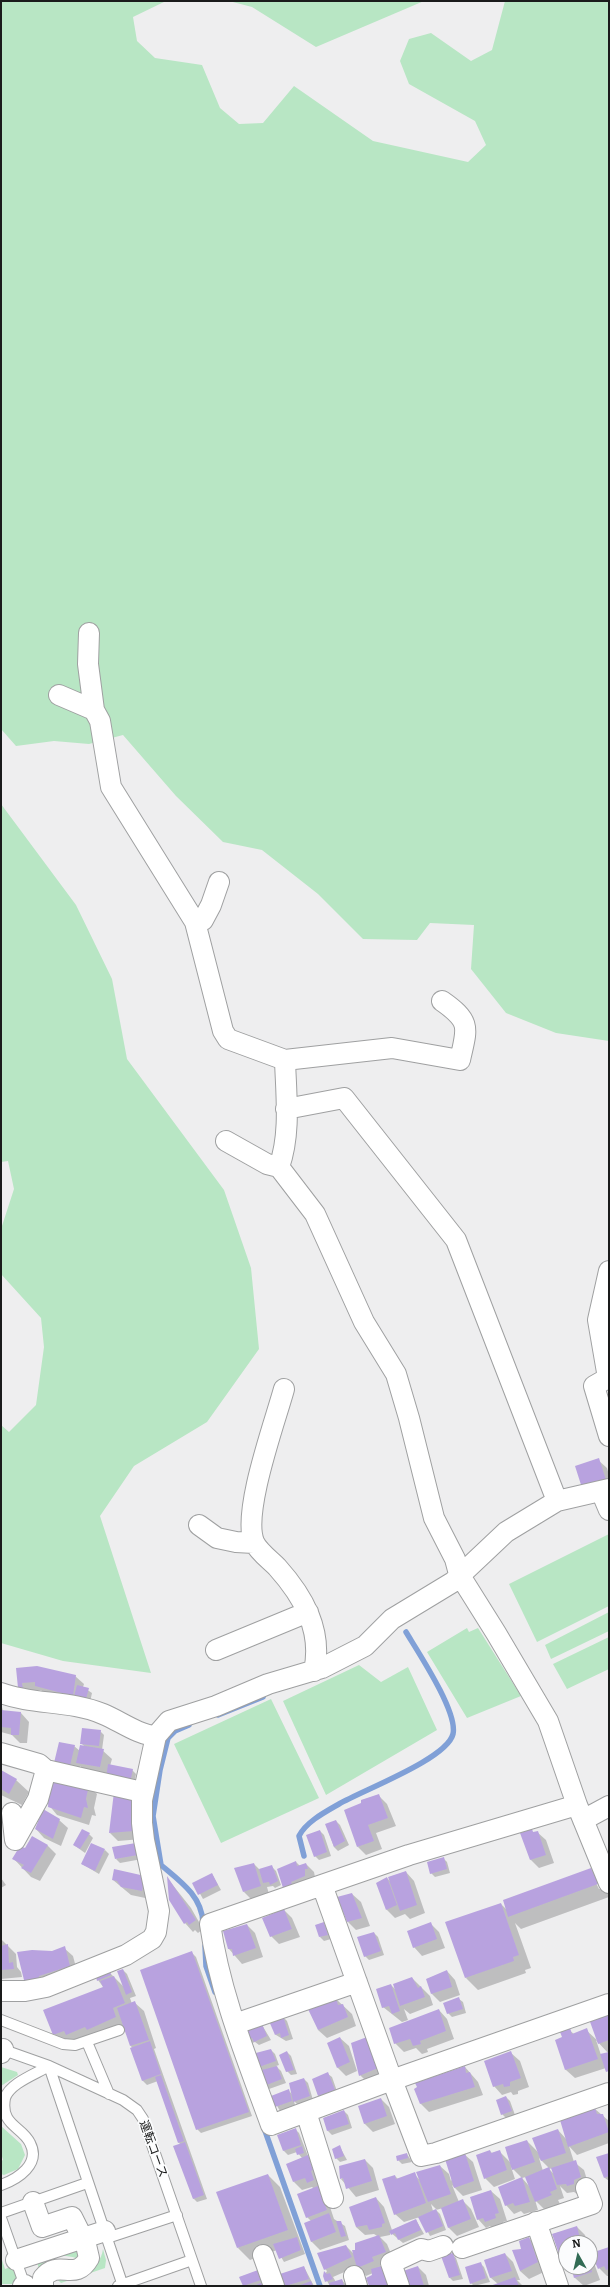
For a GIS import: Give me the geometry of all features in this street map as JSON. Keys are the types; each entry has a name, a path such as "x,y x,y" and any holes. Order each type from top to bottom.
{"street":[{"path":"89,633 88,664 94,710 100,721 111,787 195,922 223,1031 228,1039 285,1060 392,1048 460,1060 467,1029 465,1024 452,1008 442,1001"},
{"path":"59,695 94,710"},
{"path":"195,922 203,920 211,905 219,882"},
{"path":"279,1167 283,1156 286,1109 285,1060"},
{"path":"286,1109 344,1098 456,1240 557,1501"},
{"path":"226,1141 267,1164 279,1167 315,1214 364,1322 396,1374 409,1418 434,1518 456,1559 459,1574 548,1721 580,1813 609,1883"},
{"path":"609,1271 598,1320 608,1378 594,1386 599,1409 609,1436"},
{"path":"284,1389 257,1482 251,1513 254,1542 292,1585 313,1622 316,1660 314,1671"},
{"path":"2,1989 25,1991 56,1984 126,1955 152,1939 158,1926 160,1911 142,1823 142,1792 156,1736 169,1721 216,1706 268,1684 314,1671 365,1646 392,1619 453,1582 459,1574 506,1532 557,1501 605,1490 609,1510"},
{"path":"200,1525 217,1538 236,1542 254,1542"},
{"path":"216,1650 308,1612"},
{"path":"1,1692 19,1699 55,1702 88,1709 102,1714 147,1736 156,1736"},
{"path":"1,1753 39,1764 46,1770 142,1792"},
{"path":"12,1813 15,1840 38,1798 46,1770"},
{"path":"609,1806 409,1855 210,1924 215,1958 235,2024 271,2125 392,2080 609,2004"},
{"path":"322,1885 420,2156 436,2153 609,2093"},
{"path":"235,2024 357,1982"},
{"path":"306,2112 333,2198"},
{"path":"398,2286 391,2263 420,2249 429,2251 452,2247 592,2204 586,2188"},
{"path":"29,2286 43,2278 52,2269 77,2270 86,2263 89,2258 89,2252 81,2239 72,2217 42,2226 33,2202"},
{"path":"536,2222 558,2286"},
{"path":"16,2260 81,2239 106,2234"},
{"path":"263,2256 274,2286"}],"lane":[{"path":"1,2020 56,2042 75,2045 119,2030"},
{"path":"87,2042 109,2094"},
{"name":"運転コース","path":"2,2050 49,2066 132,2105 143,2119 201,2286"},
{"path":"1,2185 18,2179 26,2172 32,2152 30,2142 7,2122 3,2107 5,2098 11,2088 49,2066 87,2183 106,2234 121,2286 192,2260"},
{"path":"1,2213 87,2183"},
{"path":"106,2234 177,2215"},
{"path":"1,2218 16,2260 29,2286"}],"green space":[{"path":"1,1 166,1 133,17 137,41 155,58 202,65 220,108 239,124 263,123 294,86 373,141 468,162 486,145 475,121 409,84 400,61 409,39 431,33 471,61 492,50 505,1 609,1 609,1041 556,1033 506,1013 471,969 474,925 430,923 417,940 363,939 318,894 262,850 223,842 176,796 123,735 89,744 54,741 16,746 1,729"},
{"path":"229,1 424,1 316,47 252,7"},
{"path":"1,804 76,905 112,979 127,1059 224,1190 251,1268 259,1349 207,1422 134,1466 100,1516 151,1673 63,1661 1,1643 1,1425 9,1432 36,1405 44,1347 41,1318 1,1274 1,1229 14,1189 8,1161 1,1162"},
{"path":"609,1534 609,1606 537,1642 509,1584"},
{"path":"609,1612 609,1631 551,1659 545,1645"},
{"path":"467,1628 469,1632 478,1628 521,1696 467,1718 427,1652"},
{"path":"609,1637 609,1669 567,1689 553,1664"},
{"path":"359,1665 381,1682 408,1667 437,1730 326,1795 283,1701"},
{"path":"271,1699 319,1798 221,1843 174,1744"},
{"path":"1,2067 17,2072 18,2075 1,2086"},
{"path":"1,2126 21,2144 25,2155 18,2169 4,2175 1,2174 1,2161 3,2160 1,2153"},
{"path":"86,2241 89,2251 76,2258 60,2256 52,2261 47,2271 44,2286 37,2262"},
{"path":"103,2249 106,2260 105,2268 61,2283 57,2279 79,2273 92,2267 101,2257"},
{"path":"1,2257 5,2269 13,2266 18,2276 15,2284 1,2284"}],"building":[{"path":"599,1458 607,1483 583,1491 575,1466"},
{"path":"37,1666 76,1675 73,1696 35,1686 35,1682 22,1683 23,1689 18,1688 16,1668"},
{"path":"77,1685 89,1688 86,1699 74,1696"},
{"path":"1,1710 21,1712 19,1735 11,1735 11,1728 1,1727"},
{"path":"82,1728 101,1730 99,1746 80,1744"},
{"path":"59,1742 75,1745 69,1770 53,1767"},
{"path":"80,1745 104,1749 100,1767 76,1763"},
{"path":"108,1764 133,1769 130,1783 106,1778"},
{"path":"1,1770 17,1779 9,1794 1,1789"},
{"path":"50,1776 89,1785 86,1799 88,1808 84,1807 81,1818 48,1807"},
{"path":"114,1792 137,1797 134,1831 109,1833"},
{"path":"379,1794 388,1818 368,1825 374,1841 357,1847 344,1810 361,1803 361,1800"},
{"path":"43,1809 60,1819 53,1839 35,1829"},
{"path":"336,1820 345,1841 334,1847 325,1824"},
{"path":"82,1829 90,1833 80,1849 73,1845"},
{"path":"532,1829 533,1832 538,1831 546,1855 530,1860 520,1833"},
{"path":"320,1830 327,1852 314,1857 306,1835"},
{"path":"32,1836 48,1845 31,1873 21,1868 24,1865 12,1859 20,1846 25,1848"},
{"path":"91,1843 105,1849 95,1871 81,1864"},
{"path":"136,1843 138,1855 115,1859 112,1847"},
{"path":"444,1857 447,1869 430,1874 427,1862"},
{"path":"296,1861 297,1866 306,1863 308,1869 305,1869 305,1876 291,1882 294,1888 284,1891 277,1869"},
{"path":"254,1863 261,1886 243,1892 234,1868"},
{"path":"272,1865 278,1881 270,1885 269,1882 263,1883 259,1869"},
{"path":"591,1868 598,1884 508,1917 503,1900"},
{"path":"114,1869 145,1876 142,1891 121,1887 117,1881 112,1880"},
{"path":"406,1871 417,1905 400,1911 388,1877"},
{"path":"212,1873 218,1885 198,1895 192,1883"},
{"path":"167,1876 196,1920 189,1925 187,1922 184,1924 169,1900"},
{"path":"387,1877 397,1905 386,1910 376,1883"},
{"path":"352,1893 362,1918 347,1922 337,1897"},
{"path":"501,1903 519,1955 513,1957 514,1961 465,1978 445,1922"},
{"path":"284,1909 292,1929 270,1937 262,1918"},
{"path":"324,1922 328,1935 319,1937 315,1925"},
{"path":"431,1922 437,1939 413,1948 407,1931"},
{"path":"247,1924 256,1948 233,1956 232,1949 228,1949 223,1931"},
{"path":"374,1932 381,1951 364,1957 357,1937"},
{"path":"8,1944 9,1963 13,1962 14,1969 1,1970 1,1946"},
{"path":"65,1946 70,1966 39,1976 40,1980 25,1984 17,1952 32,1950 52,1951"},
{"path":"192,1951 249,2112 196,2130 140,1970"},
{"path":"123,1969 132,1992 126,1995 117,1971"},
{"path":"447,1970 452,1987 431,1994 426,1979"},
{"path":"110,1971 111,1975 97,1981 96,1977"},
{"path":"114,1976 125,2003 113,2008 116,2017 87,2030 85,2027 66,2035 64,2031 53,2035 43,2010 103,1987 100,1981"},
{"path":"412,1977 418,1988 421,1986 425,1997 400,2006 393,1984"},
{"path":"391,1984 400,2011 392,2014 389,2006 382,2008 376,1989"},
{"path":"459,1997 463,2009 447,2014 443,2003"},
{"path":"336,1998 338,2005 343,2004 348,2017 318,2030 307,2007"},
{"path":"135,2001 149,2040 130,2046 117,2008"},
{"path":"439,2009 446,2031 420,2041 421,2044 413,2046 410,2039 394,2044 389,2028"},
{"path":"609,2012 609,2040 598,2044 589,2019"},
{"path":"283,2016 289,2035 281,2038 280,2033 275,2035 269,2021"},
{"path":"262,2024 267,2036 254,2042 252,2038 247,2040 243,2031"},
{"path":"570,2028 572,2034 587,2028 598,2059 565,2070 555,2040 562,2037 560,2032"},
{"path":"340,2037 350,2062 337,2068 327,2043"},
{"path":"367,2037 378,2068 359,2076 351,2043"},
{"path":"150,2041 161,2074 142,2081 130,2048"},
{"path":"271,2049 276,2061 256,2068 252,2054"},
{"path":"287,2051 294,2070 286,2072 279,2055"},
{"path":"511,2051 521,2078 510,2082 510,2086 504,2087 503,2084 493,2087 484,2061"},
{"path":"609,2052 609,2071 606,2072 600,2054"},
{"path":"277,2066 282,2079 264,2086 258,2071"},
{"path":"465,2066 466,2073 470,2072 475,2087 420,2104 414,2089 417,2087 415,2083"},
{"path":"328,2072 335,2090 318,2096 312,2079"},
{"path":"161,2075 184,2141 178,2143 155,2077"},
{"path":"304,2078 310,2096 293,2102 289,2083"},
{"path":"289,2089 292,2101 275,2107 271,2096"},
{"path":"506,2096 512,2111 501,2115 496,2100"},
{"path":"381,2098 387,2116 364,2124 358,2106"},
{"path":"595,2108 597,2114 603,2114 609,2132 568,2147 560,2120"},
{"path":"344,2110 349,2124 327,2131 323,2118"},
{"path":"296,2128 301,2145 283,2151 277,2135"},
{"path":"558,2129 566,2153 541,2161 532,2138"},
{"path":"527,2140 535,2162 512,2170 505,2147"},
{"path":"185,2142 204,2195 193,2199 173,2146"},
{"path":"340,2145 344,2156 335,2159 332,2149"},
{"path":"302,2146 304,2153 297,2155 295,2149"},
{"path":"490,2150 491,2153 500,2150 507,2170 484,2179 476,2155"},
{"path":"407,2153 408,2158 397,2161 396,2156"},
{"path":"465,2153 474,2181 454,2188 445,2159"},
{"path":"609,2153 609,2176 604,2178 596,2157"},
{"path":"308,2155 313,2170 311,2171 314,2180 307,2183 305,2178 293,2182 286,2164"},
{"path":"365,2159 372,2181 346,2189 343,2178 340,2179 339,2166"},
{"path":"576,2160 581,2177 574,2180 574,2184 567,2186 566,2184 557,2185 551,2168"},
{"path":"440,2165 451,2194 428,2202 416,2172"},
{"path":"549,2167 557,2189 550,2192 552,2195 535,2202 525,2177"},
{"path":"415,2172 426,2203 394,2215 382,2179 395,2175 396,2179"},
{"path":"268,2174 288,2230 237,2248 216,2192"},
{"path":"522,2177 530,2202 515,2206 513,2203 505,2206 498,2187"},
{"path":"318,2186 327,2210 306,2218 297,2194"},
{"path":"491,2190 499,2213 495,2214 496,2218 485,2222 483,2218 477,2220 470,2197"},
{"path":"376,2197 385,2223 382,2224 382,2227 369,2230 367,2225 356,2227 349,2207"},
{"path":"463,2199 471,2219 448,2228 441,2208"},
{"path":"436,2209 443,2226 426,2233 418,2217"},
{"path":"329,2213 336,2232 311,2242 304,2223"},
{"path":"416,2219 421,2230 398,2240 395,2233 391,2235 389,2231"},
{"path":"336,2221 341,2221 346,2236 341,2237"},
{"path":"577,2226 579,2235 558,2235 558,2251 552,2234"},
{"path":"379,2235 386,2252 372,2257 374,2261 357,2268 352,2250 355,2250 355,2243"},
{"path":"297,2237 301,2250 279,2259 273,2244"},
{"path":"529,2237 538,2262 520,2271 512,2250 521,2249 519,2241"},
{"path":"346,2245 352,2257 324,2270 317,2253"},
{"path":"609,2247 609,2269 606,2270 604,2266 598,2269 598,2251"},
{"path":"453,2253 460,2275 449,2278 441,2256"},
{"path":"505,2253 512,2271 490,2278 484,2260"},
{"path":"481,2262 486,2278 470,2284 465,2267"},
{"path":"304,2266 309,2279 285,2286 280,2274"},
{"path":"382,2266 388,2286 369,2286 366,2278 372,2275 371,2269"},
{"path":"418,2266 424,2286 408,2286 403,2271"},
{"path":"258,2270 261,2280 243,2286 239,2277"},
{"path":"324,2271 327,2274 330,2273 333,2279 325,2282 323,2276"},
{"path":"573,2275 583,2275 574,2278"},
{"path":"515,2277 519,2286 490,2286"},
{"path":"342,2279 344,2286 330,2286 329,2283"},
{"path":"311,2281 313,2286 298,2286"},
{"path":"261,2283 263,2286 254,2286"}],"waterway":[{"path":"304,1856 299,1836 306,1826 339,1804 403,1773 436,1754 447,1744 453,1734 453,1724 443,1697 436,1682 406,1632"},
{"path":"218,1715 263,1697"},
{"path":"189,1725 175,1731 168,1738 160,1770 153,1816 161,1865 189,1890 199,1905 203,1923"},
{"path":"205,1946 206,1966 215,1992"},
{"path":"264,2128 320,2286"}]}
